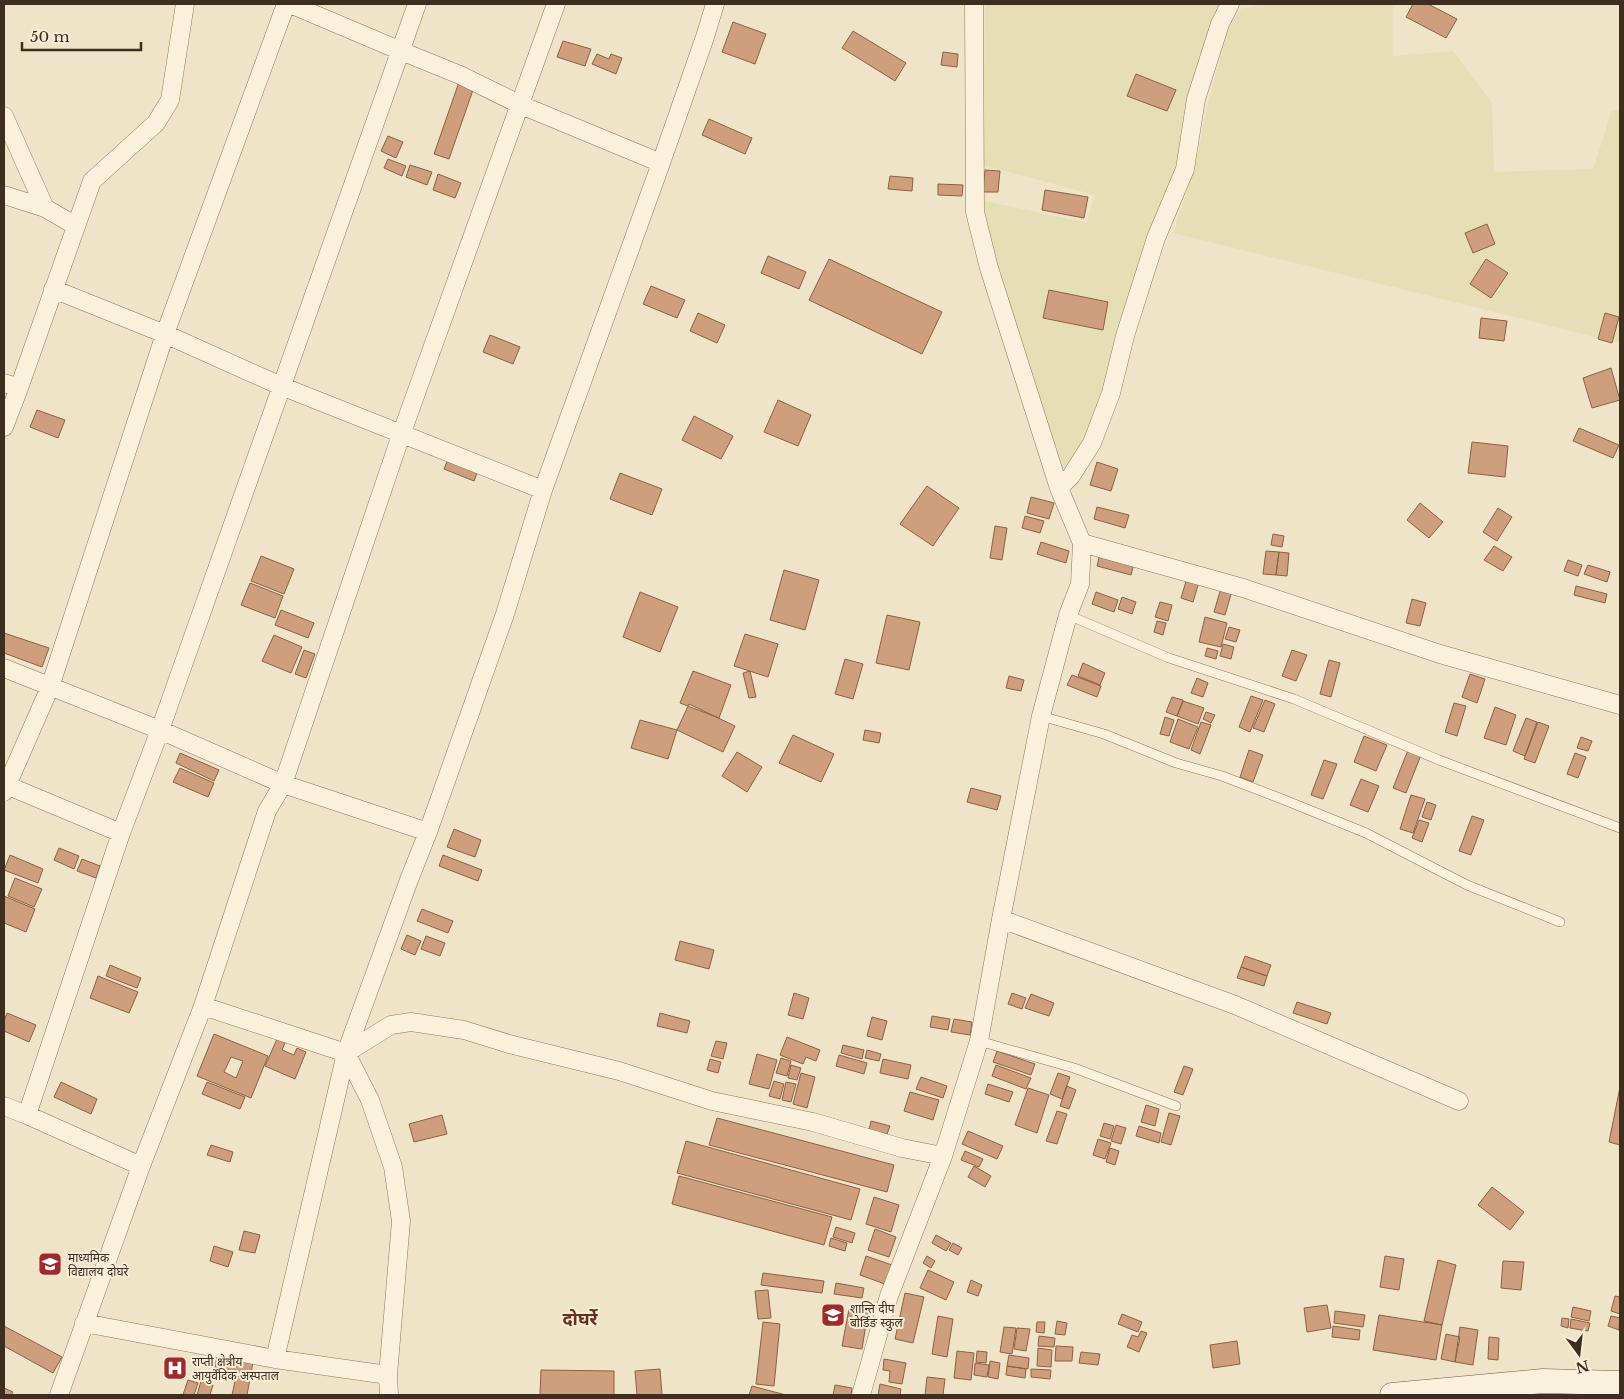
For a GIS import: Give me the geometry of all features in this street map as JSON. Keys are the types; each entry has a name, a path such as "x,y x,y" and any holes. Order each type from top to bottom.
{"main road":[{"path":"1392,1395 1620,1383"}],"street":[{"path":"4,427 12,385 53,289 92,181 156,123 170,100 185,4"},
{"path":"121,833 5,789 50,686 165,334 286,4"},
{"path":"290,4 460,75 521,105 661,163"},
{"path":"28,1115 121,833 160,730 417,4"},
{"path":"59,1395 141,1166 203,1006 268,811 283,784 400,435 556,4"},
{"path":"275,1359 346,1053 428,832 505,614 543,490 661,163 715,4"},
{"path":"861,1395 889,1296 943,1156 979,1041 1041,716 1068,615 1080,584 1082,543 1059,488 989,268 975,212 974,4"},
{"path":"1059,488 1072,476 1092,443 1111,393 1125,336 1156,238 1185,170 1196,99 1220,24 1230,4"},
{"path":"4,116 45,208"},
{"path":"4,195 45,208 76,226"},
{"path":"53,289 165,334 281,386 400,435 543,490"},
{"path":"1082,543 1243,588 1440,654 1620,706"},
{"path":"4,668 160,730 283,784 428,832"},
{"path":"1001,919 1235,1005 1459,1101"},
{"path":"203,1006 346,1053 370,1100 393,1167 401,1222 388,1375 389,1395"},
{"path":"346,1053 391,1024 412,1022 464,1030 509,1044 619,1071 712,1101 813,1122 902,1148 943,1156"},
{"path":"4,1106 141,1166"},
{"path":"84,1323 275,1359 388,1375"}],"lane":[{"path":"1068,615 1169,658 1294,699 1439,760 1620,828"},
{"path":"1041,716 1104,734 1176,763 1222,776 1316,813 1366,833 1467,885 1560,922"},
{"path":"979,1041 1074,1068 1176,1106"}],"shaded area":[{"path":"985,4 1223,4 1177,167 1149,232 1088,442 1061,471 998,266 981,200 1087,223 1095,195 983,165"},
{"path":"1264,4 1393,4 1393,56 1453,51 1492,103 1494,172 1593,169 1612,110 1620,111 1620,343 1173,233 1194,170 1209,100 1228,30 1240,9"}],"building":[{"path":"1413,4 1428,4 1457,19 1446,38 1406,17"},
{"path":"733,22 766,34 755,64 722,52"},
{"path":"853,31 906,63 895,81 842,48"},
{"path":"563,41 591,49 585,66 557,57"},
{"path":"943,52 958,54 957,67 941,65"},
{"path":"597,54 609,59 611,54 622,58 616,74 592,64"},
{"path":"1136,74 1176,90 1167,111 1127,96"},
{"path":"459,82 474,87 449,159 434,154"},
{"path":"709,119 752,138 745,154 702,135"},
{"path":"388,136 403,142 396,158 381,151"},
{"path":"388,159 406,166 402,176 384,168"},
{"path":"410,165 432,172 427,185 406,177"},
{"path":"985,170 1000,171 998,192 983,192"},
{"path":"438,174 461,183 455,198 433,190"},
{"path":"890,176 913,178 912,191 888,189"},
{"path":"938,184 963,185 962,196 938,195"},
{"path":"1045,190 1088,197 1084,218 1042,210"},
{"path":"1487,224 1495,244 1473,253 1465,233"},
{"path":"768,256 806,272 799,289 761,273"},
{"path":"829,259 942,312 922,354 809,300"},
{"path":"1486,259 1508,273 1491,298 1470,284"},
{"path":"651,286 685,300 677,318 643,304"},
{"path":"1049,290 1108,302 1103,330 1043,318"},
{"path":"698,313 725,325 717,343 690,331"},
{"path":"1605,313 1619,317 1612,343 1598,339"},
{"path":"1481,318 1507,321 1504,341 1479,338"},
{"path":"490,335 520,347 513,364 483,352"},
{"path":"1611,368 1620,400 1592,408 1583,378"},
{"path":"778,400 811,415 798,446 764,432"},
{"path":"37,410 65,420 58,438 30,427"},
{"path":"694,416 733,436 721,459 682,440"},
{"path":"1579,428 1619,445 1613,458 1573,441"},
{"path":"1472,442 1508,446 1505,477 1468,473"},
{"path":"449,457 479,468 474,481 444,469"},
{"path":"1097,462 1118,469 1111,491 1090,485"},
{"path":"620,473 662,489 652,515 610,499"},
{"path":"927,486 959,508 933,546 900,524"},
{"path":"1031,497 1054,503 1049,519 1027,513"},
{"path":"1420,503 1443,522 1429,538 1407,520"},
{"path":"1097,507 1129,515 1125,528 1094,519"},
{"path":"1498,508 1512,517 1497,541 1483,532"},
{"path":"1025,516 1044,521 1040,533 1022,528"},
{"path":"995,526 1007,528 1002,560 990,558"},
{"path":"1273,534 1284,536 1282,547 1271,545"},
{"path":"1041,542 1069,551 1066,563 1037,554"},
{"path":"1494,546 1512,557 1503,571 1484,560"},
{"path":"1266,551 1279,552 1276,575 1263,574"},
{"path":"1279,552 1289,553 1287,576 1276,575"},
{"path":"1100,554 1134,563 1131,575 1097,566"},
{"path":"261,556 294,569 284,594 251,581"},
{"path":"1568,560 1582,565 1578,576 1564,571"},
{"path":"1588,565 1610,572 1607,582 1584,574"},
{"path":"784,570 819,580 805,630 770,620"},
{"path":"1187,578 1199,582 1193,602 1181,598"},
{"path":"250,583 283,596 275,618 241,605"},
{"path":"1576,586 1607,594 1605,603 1574,595"},
{"path":"1221,588 1232,591 1225,615 1214,612"},
{"path":"640,592 678,607 660,652 623,637"},
{"path":"1096,592 1118,600 1114,612 1092,604"},
{"path":"1122,597 1136,602 1132,614 1118,609"},
{"path":"1412,599 1426,603 1420,626 1406,623"},
{"path":"1160,602 1172,605 1168,621 1155,617"},
{"path":"281,610 314,623 308,638 275,625"},
{"path":"887,615 920,622 909,670 876,663"},
{"path":"1205,617 1227,623 1221,647 1199,642"},
{"path":"1157,621 1166,623 1163,635 1154,632"},
{"path":"1229,627 1240,630 1236,642 1225,639"},
{"path":"4,633 49,648 42,667 4,653"},
{"path":"745,634 778,644 768,677 734,666"},
{"path":"274,635 302,647 291,673 262,661"},
{"path":"1223,644 1234,647 1231,659 1220,656"},
{"path":"1207,648 1218,651 1216,659 1205,656"},
{"path":"304,650 315,654 306,678 295,674"},
{"path":"1292,650 1307,655 1296,681 1282,676"},
{"path":"845,659 863,664 853,699 835,694"},
{"path":"1329,660 1340,663 1331,697 1320,694"},
{"path":"1083,663 1105,673 1100,685 1078,676"},
{"path":"693,671 731,685 719,718 680,703"},
{"path":"750,671 756,697 749,698 743,673"},
{"path":"1470,674 1485,679 1477,703 1462,697"},
{"path":"1072,675 1101,686 1097,697 1067,685"},
{"path":"1009,676 1024,680 1021,691 1006,688"},
{"path":"1197,678 1208,683 1203,697 1191,693"},
{"path":"1251,696 1263,700 1250,732 1239,727"},
{"path":"1172,697 1183,700 1177,716 1166,712"},
{"path":"1265,700 1275,704 1264,732 1253,728"},
{"path":"1183,701 1204,708 1198,724 1177,716"},
{"path":"1454,703 1466,706 1457,736 1445,732"},
{"path":"689,704 735,726 723,752 677,730"},
{"path":"1495,707 1516,715 1506,745 1484,738"},
{"path":"1206,712 1215,715 1211,723 1203,719"},
{"path":"1165,717 1174,720 1169,736 1160,734"},
{"path":"1526,718 1537,722 1525,756 1513,751"},
{"path":"1178,719 1198,727 1189,749 1170,742"},
{"path":"640,720 677,730 668,759 631,748"},
{"path":"1201,722 1211,725 1200,754 1191,750"},
{"path":"1538,722 1549,726 1535,763 1524,759"},
{"path":"865,730 881,733 879,743 863,740"},
{"path":"793,735 834,754 821,782 779,763"},
{"path":"1364,736 1387,745 1376,771 1354,762"},
{"path":"1581,737 1592,741 1588,751 1577,748"},
{"path":"1249,750 1263,755 1253,782 1240,777"},
{"path":"1408,750 1421,755 1406,793 1393,788"},
{"path":"737,752 762,767 747,792 722,776"},
{"path":"180,753 219,770 214,781 176,763"},
{"path":"1575,753 1586,757 1578,778 1567,774"},
{"path":"1324,760 1337,764 1323,799 1311,795"},
{"path":"180,768 214,783 208,797 173,782"},
{"path":"1361,779 1379,786 1368,812 1350,805"},
{"path":"971,788 1001,796 997,810 967,802"},
{"path":"1411,795 1425,799 1413,833 1400,829"},
{"path":"1427,802 1436,805 1431,820 1422,817"},
{"path":"1472,816 1484,820 1471,855 1459,851"},
{"path":"1419,820 1429,823 1422,842 1412,838"},
{"path":"454,829 481,840 475,857 447,847"},
{"path":"59,848 79,856 74,869 54,860"},
{"path":"10,855 43,869 38,883 4,870"},
{"path":"443,855 482,870 478,881 439,866"},
{"path":"82,859 100,866 96,878 77,871"},
{"path":"15,878 42,889 34,907 8,896"},
{"path":"4,896 35,909 26,932 4,923"},
{"path":"422,909 453,921 448,933 417,921"},
{"path":"407,935 421,941 415,955 401,949"},
{"path":"426,936 445,943 440,956 421,949"},
{"path":"680,941 714,950 709,969 675,960"},
{"path":"1245,956 1271,965 1267,976 1241,967"},
{"path":"110,965 141,978 137,988 106,976"},
{"path":"1241,967 1267,976 1264,986 1237,978"},
{"path":"98,976 138,992 129,1013 90,998"},
{"path":"794,993 809,998 803,1019 788,1015"},
{"path":"1012,993 1026,998 1022,1009 1008,1004"},
{"path":"1031,994 1054,1003 1049,1016 1025,1008"},
{"path":"1297,1002 1331,1013 1327,1024 1293,1013"},
{"path":"7,1013 36,1025 29,1042 4,1031 4,1021"},
{"path":"660,1013 690,1021 687,1033 657,1026"},
{"path":"932,1016 950,1019 948,1030 930,1027"},
{"path":"872,1017 887,1021 882,1040 867,1036"},
{"path":"954,1019 972,1022 970,1035 951,1032"},
{"path":"214,1034 268,1056 251,1098 197,1076","holes":["231,1057 243,1061 236,1078 224,1072"]},
{"path":"787,1037 820,1050 816,1061 806,1057 803,1064 780,1055"},
{"path":"277,1039 285,1043 282,1050 294,1055 297,1048 306,1052 295,1079 265,1066"},
{"path":"716,1041 727,1043 723,1059 711,1056"},
{"path":"843,1045 864,1050 862,1059 841,1053"},
{"path":"867,1050 881,1054 879,1061 865,1058"},
{"path":"997,1051 1035,1064 1031,1075 993,1062"},
{"path":"757,1054 777,1060 769,1089 749,1084"},
{"path":"839,1055 867,1063 864,1074 836,1066"},
{"path":"781,1058 791,1061 787,1076 776,1073"},
{"path":"710,1059 721,1062 718,1073 707,1070"},
{"path":"883,1059 911,1065 908,1079 880,1073"},
{"path":"791,1065 801,1068 797,1080 788,1078"},
{"path":"996,1065 1031,1078 1026,1089 992,1076"},
{"path":"1184,1066 1193,1069 1183,1095 1174,1092"},
{"path":"801,1073 815,1077 807,1108 793,1104"},
{"path":"1058,1073 1070,1077 1062,1099 1050,1094"},
{"path":"921,1077 947,1086 943,1098 916,1089"},
{"path":"774,1081 784,1084 780,1099 769,1096"},
{"path":"61,1082 97,1099 91,1114 54,1097"},
{"path":"207,1082 245,1097 240,1109 202,1094"},
{"path":"786,1082 796,1084 791,1102 782,1100"},
{"path":"988,1084 1013,1092 1009,1102 985,1094"},
{"path":"1067,1086 1076,1090 1069,1109 1060,1106"},
{"path":"1620,1087 1620,1145 1609,1142"},
{"path":"1028,1088 1049,1095 1037,1133 1015,1125"},
{"path":"910,1092 939,1100 933,1120 904,1111"},
{"path":"1146,1105 1159,1109 1155,1126 1141,1122"},
{"path":"1057,1111 1067,1114 1057,1144 1046,1141"},
{"path":"1169,1113 1180,1116 1171,1145 1161,1142"},
{"path":"442,1115 447,1134 414,1142 409,1124"},
{"path":"717,1118 894,1165 887,1192 709,1145"},
{"path":"871,1121 890,1126 887,1134 869,1130"},
{"path":"1104,1123 1114,1126 1110,1139 1100,1136"},
{"path":"1116,1125 1126,1128 1121,1144 1111,1141"},
{"path":"1139,1126 1161,1133 1159,1143 1136,1136"},
{"path":"968,1131 1003,1146 997,1159 962,1144"},
{"path":"1098,1139 1111,1143 1105,1159 1093,1155"},
{"path":"686,1141 860,1189 851,1220 677,1173"},
{"path":"211,1145 233,1152 230,1162 207,1155"},
{"path":"1110,1148 1119,1151 1115,1165 1106,1162"},
{"path":"965,1151 983,1159 979,1167 961,1160"},
{"path":"974,1166 991,1176 985,1187 968,1177"},
{"path":"679,1176 832,1217 824,1245 672,1204"},
{"path":"1492,1187 1524,1212 1510,1230 1478,1205"},
{"path":"874,1197 899,1205 891,1232 866,1224"},
{"path":"836,1227 855,1233 852,1243 833,1237"},
{"path":"875,1229 896,1237 889,1257 868,1250"},
{"path":"244,1231 260,1235 255,1253 239,1250"},
{"path":"936,1235 951,1243 946,1251 932,1243"},
{"path":"831,1238 847,1243 845,1251 829,1246"},
{"path":"953,1243 962,1248 958,1255 949,1250"},
{"path":"214,1246 233,1252 228,1267 210,1261"},
{"path":"866,1256 892,1265 885,1284 860,1275"},
{"path":"927,1256 935,1261 931,1268 923,1263"},
{"path":"1385,1256 1404,1259 1399,1290 1380,1287"},
{"path":"1438,1260 1456,1265 1442,1325 1424,1321"},
{"path":"1503,1261 1524,1262 1521,1290 1501,1288"},
{"path":"928,1270 954,1282 946,1300 920,1288"},
{"path":"763,1273 824,1281 822,1293 761,1285"},
{"path":"971,1280 982,1285 978,1296 967,1292"},
{"path":"836,1283 864,1288 862,1298 834,1294"},
{"path":"768,1290 771,1318 758,1319 755,1291"},
{"path":"905,1293 924,1297 913,1343 895,1339"},
{"path":"1615,1296 1620,1297 1620,1314 1611,1311"},
{"path":"1327,1305 1331,1328 1307,1332 1304,1308"},
{"path":"1573,1307 1591,1311 1589,1321 1571,1317"},
{"path":"849,1309 868,1312 862,1349 842,1346"},
{"path":"1335,1311 1365,1315 1363,1327 1334,1323"},
{"path":"1122,1314 1142,1322 1138,1332 1118,1324"},
{"path":"1379,1315 1442,1325 1436,1360 1373,1350"},
{"path":"938,1316 953,1319 947,1357 932,1354"},
{"path":"1611,1316 1620,1318 1619,1330 1608,1326"},
{"path":"1562,1318 1569,1319 1568,1328 1561,1326"},
{"path":"1571,1319 1590,1323 1588,1331 1570,1328"},
{"path":"1057,1321 1067,1323 1065,1335 1055,1334"},
{"path":"763,1322 780,1324 774,1386 756,1384"},
{"path":"1037,1322 1045,1322 1044,1333 1036,1332"},
{"path":"4,1326 62,1357 53,1373 4,1346"},
{"path":"1333,1326 1360,1330 1359,1340 1332,1337"},
{"path":"1004,1327 1016,1328 1012,1354 1000,1352"},
{"path":"1460,1327 1478,1330 1473,1365 1455,1362"},
{"path":"1017,1328 1030,1329 1026,1351 1014,1349"},
{"path":"1141,1331 1147,1333 1139,1352 1127,1347 1132,1335 1138,1337"},
{"path":"1446,1334 1460,1337 1455,1362 1441,1359"},
{"path":"1039,1336 1055,1338 1054,1347 1038,1346"},
{"path":"1489,1337 1499,1338 1498,1360 1488,1359"},
{"path":"1237,1341 1240,1364 1213,1368 1210,1345"},
{"path":"1056,1346 1073,1347 1072,1361 1055,1361"},
{"path":"1038,1348 1052,1350 1051,1367 1037,1366"},
{"path":"957,1351 974,1353 971,1380 954,1378"},
{"path":"977,1351 987,1352 986,1363 976,1362"},
{"path":"1081,1352 1100,1354 1098,1365 1079,1363"},
{"path":"217,1355 253,1361 251,1374 215,1368"},
{"path":"1009,1355 1029,1358 1028,1369 1007,1366"},
{"path":"884,1359 906,1363 902,1384 889,1382 890,1371 883,1370"},
{"path":"990,1361 1000,1363 998,1379 988,1377"},
{"path":"975,1363 989,1365 987,1377 974,1375"},
{"path":"1007,1366 1026,1369 1025,1378 1006,1375"},
{"path":"660,1369 662,1395 637,1395 635,1371"},
{"path":"1031,1369 1051,1370 1050,1379 1031,1377"},
{"path":"541,1370 614,1371 614,1395 540,1395"},
{"path":"236,1376 250,1379 247,1395 232,1395"},
{"path":"927,1377 945,1379 943,1395 925,1395"},
{"path":"188,1380 198,1383 194,1395 183,1395"},
{"path":"201,1381 213,1385 210,1395 197,1395"},
{"path":"880,1384 901,1389 900,1395 878,1395"},
{"path":"835,1385 852,1388 851,1395 833,1395"},
{"path":"752,1386 786,1395 749,1395"},
{"path":"4,1388 13,1392 11,1395 4,1395"}],"place":[{"name":"माध्यमिक विद्यालय दोघरे","path":"50,1264"},
{"name":"शान्ति दीप बोर्डिङ स्कुल","path":"833,1315"},
{"name":"राप्ती क्षेत्रीय आयुर्वेदिक अस्पताल","path":"175,1368"}],"district":[{"name":"दोघर्रे","path":"580,1319"}]}
